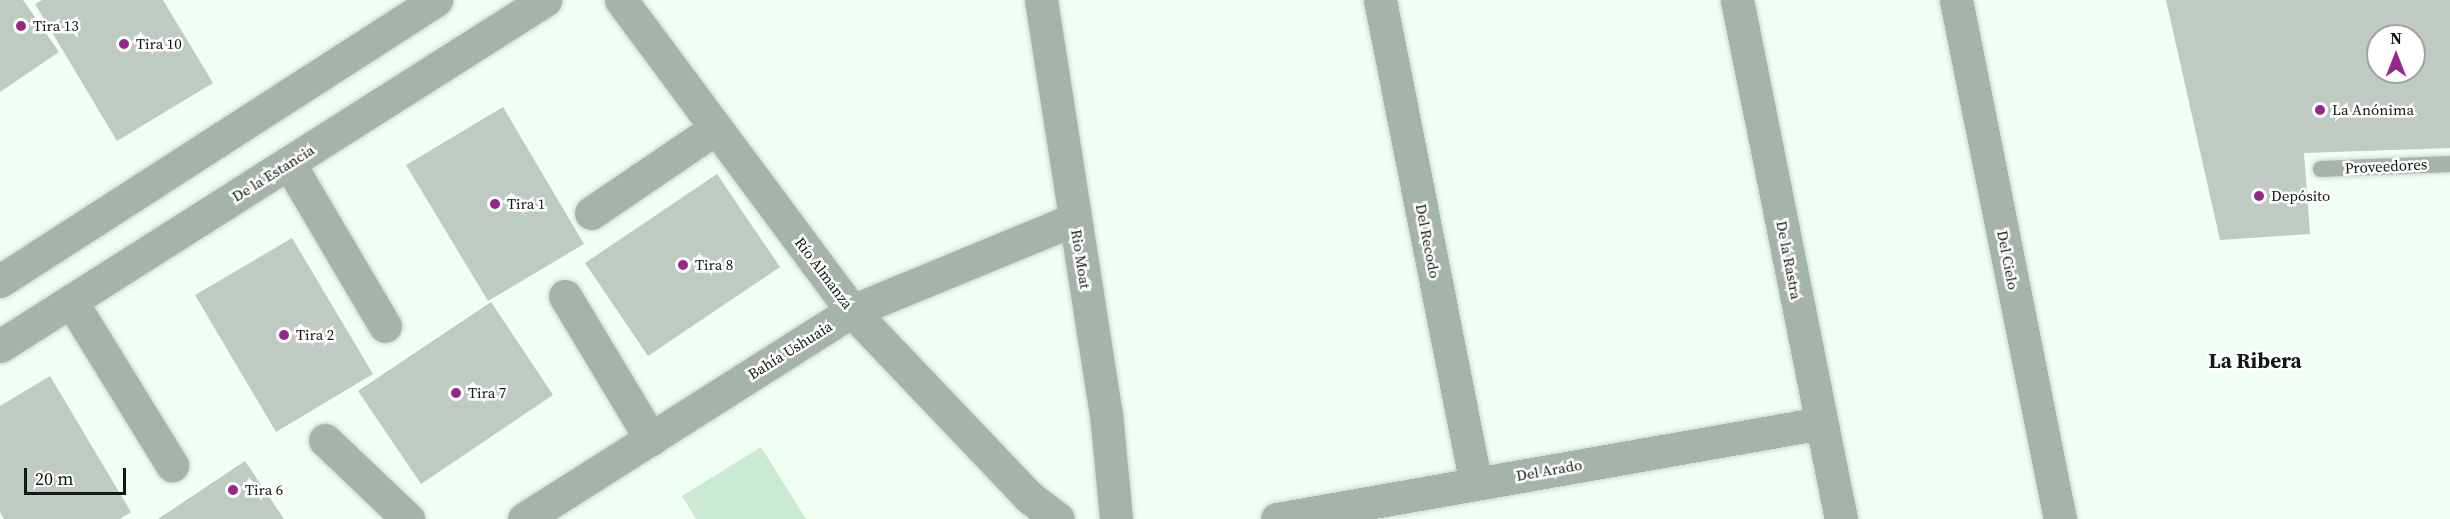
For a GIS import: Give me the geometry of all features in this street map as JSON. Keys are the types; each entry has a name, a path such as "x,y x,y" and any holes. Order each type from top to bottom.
{"street":[{"path":"0,281 436,0"},
{"name":"De la Estancia","path":"0,346 545,0"},
{"name":"Río Almanza","path":"621,0 852,310 1029,496 1058,519"},
{"name":"Rio Moat","path":"1041,0 1106,414 1116,519"},
{"name":"Del Recodo","path":"1380,0 1476,483"},
{"name":"De la Rastra","path":"1737,0 1841,519"},
{"name":"Del Cielo","path":"1956,0 2060,519"},
{"path":"591,213 716,128"},
{"path":"289,163 385,326"},
{"name":"Bahía Ushuaia","path":"524,519 852,310 1075,219"},
{"path":"565,296 651,438"},
{"path":"71,301 172,465"},
{"name":"Del Arado","path":"1277,519 1822,423"},
{"path":"326,440 408,519"}],"lane":[{"name":"Proveedores","path":"2321,169 2450,164"}],"green space":[{"path":"761,447 806,519 696,519 682,496"}],"building":[{"name":"Tira 13","path":"0,0 23,0 59,52 0,92"},
{"name":"Tira 10","path":"42,0 163,0 213,83 117,141 35,4"},
{"name":"La Anónima","path":"2166,0 2450,0 2450,148 2304,153 2310,234 2220,240"},
{"name":"Tira 1","path":"503,107 584,244 488,301 406,165"},
{"name":"Tira 8","path":"717,174 780,267 648,356 585,263"},
{"name":"Tira 2","path":"292,238 373,374 276,432 195,295"},
{"name":"Tira 7","path":"491,302 553,395 421,484 358,391"},
{"path":"50,376 131,512 120,519 4,519 0,512 0,406"},
{"name":"Tira 6","path":"245,461 284,519 158,519"}],"place":[{"name":"Tira 13","path":"21,26"},
{"name":"Tira 10","path":"124,44"},
{"name":"La Anónima","path":"2320,110"},
{"name":"Depósito","path":"2259,196"},
{"name":"Tira 1","path":"495,204"},
{"name":"Tira 8","path":"683,265"},
{"name":"Tira 2","path":"284,335"},
{"name":"Tira 7","path":"456,393"},
{"name":"Tira 6","path":"233,490"}],"district":[{"name":"La Ribera","path":"2255,361"}]}
